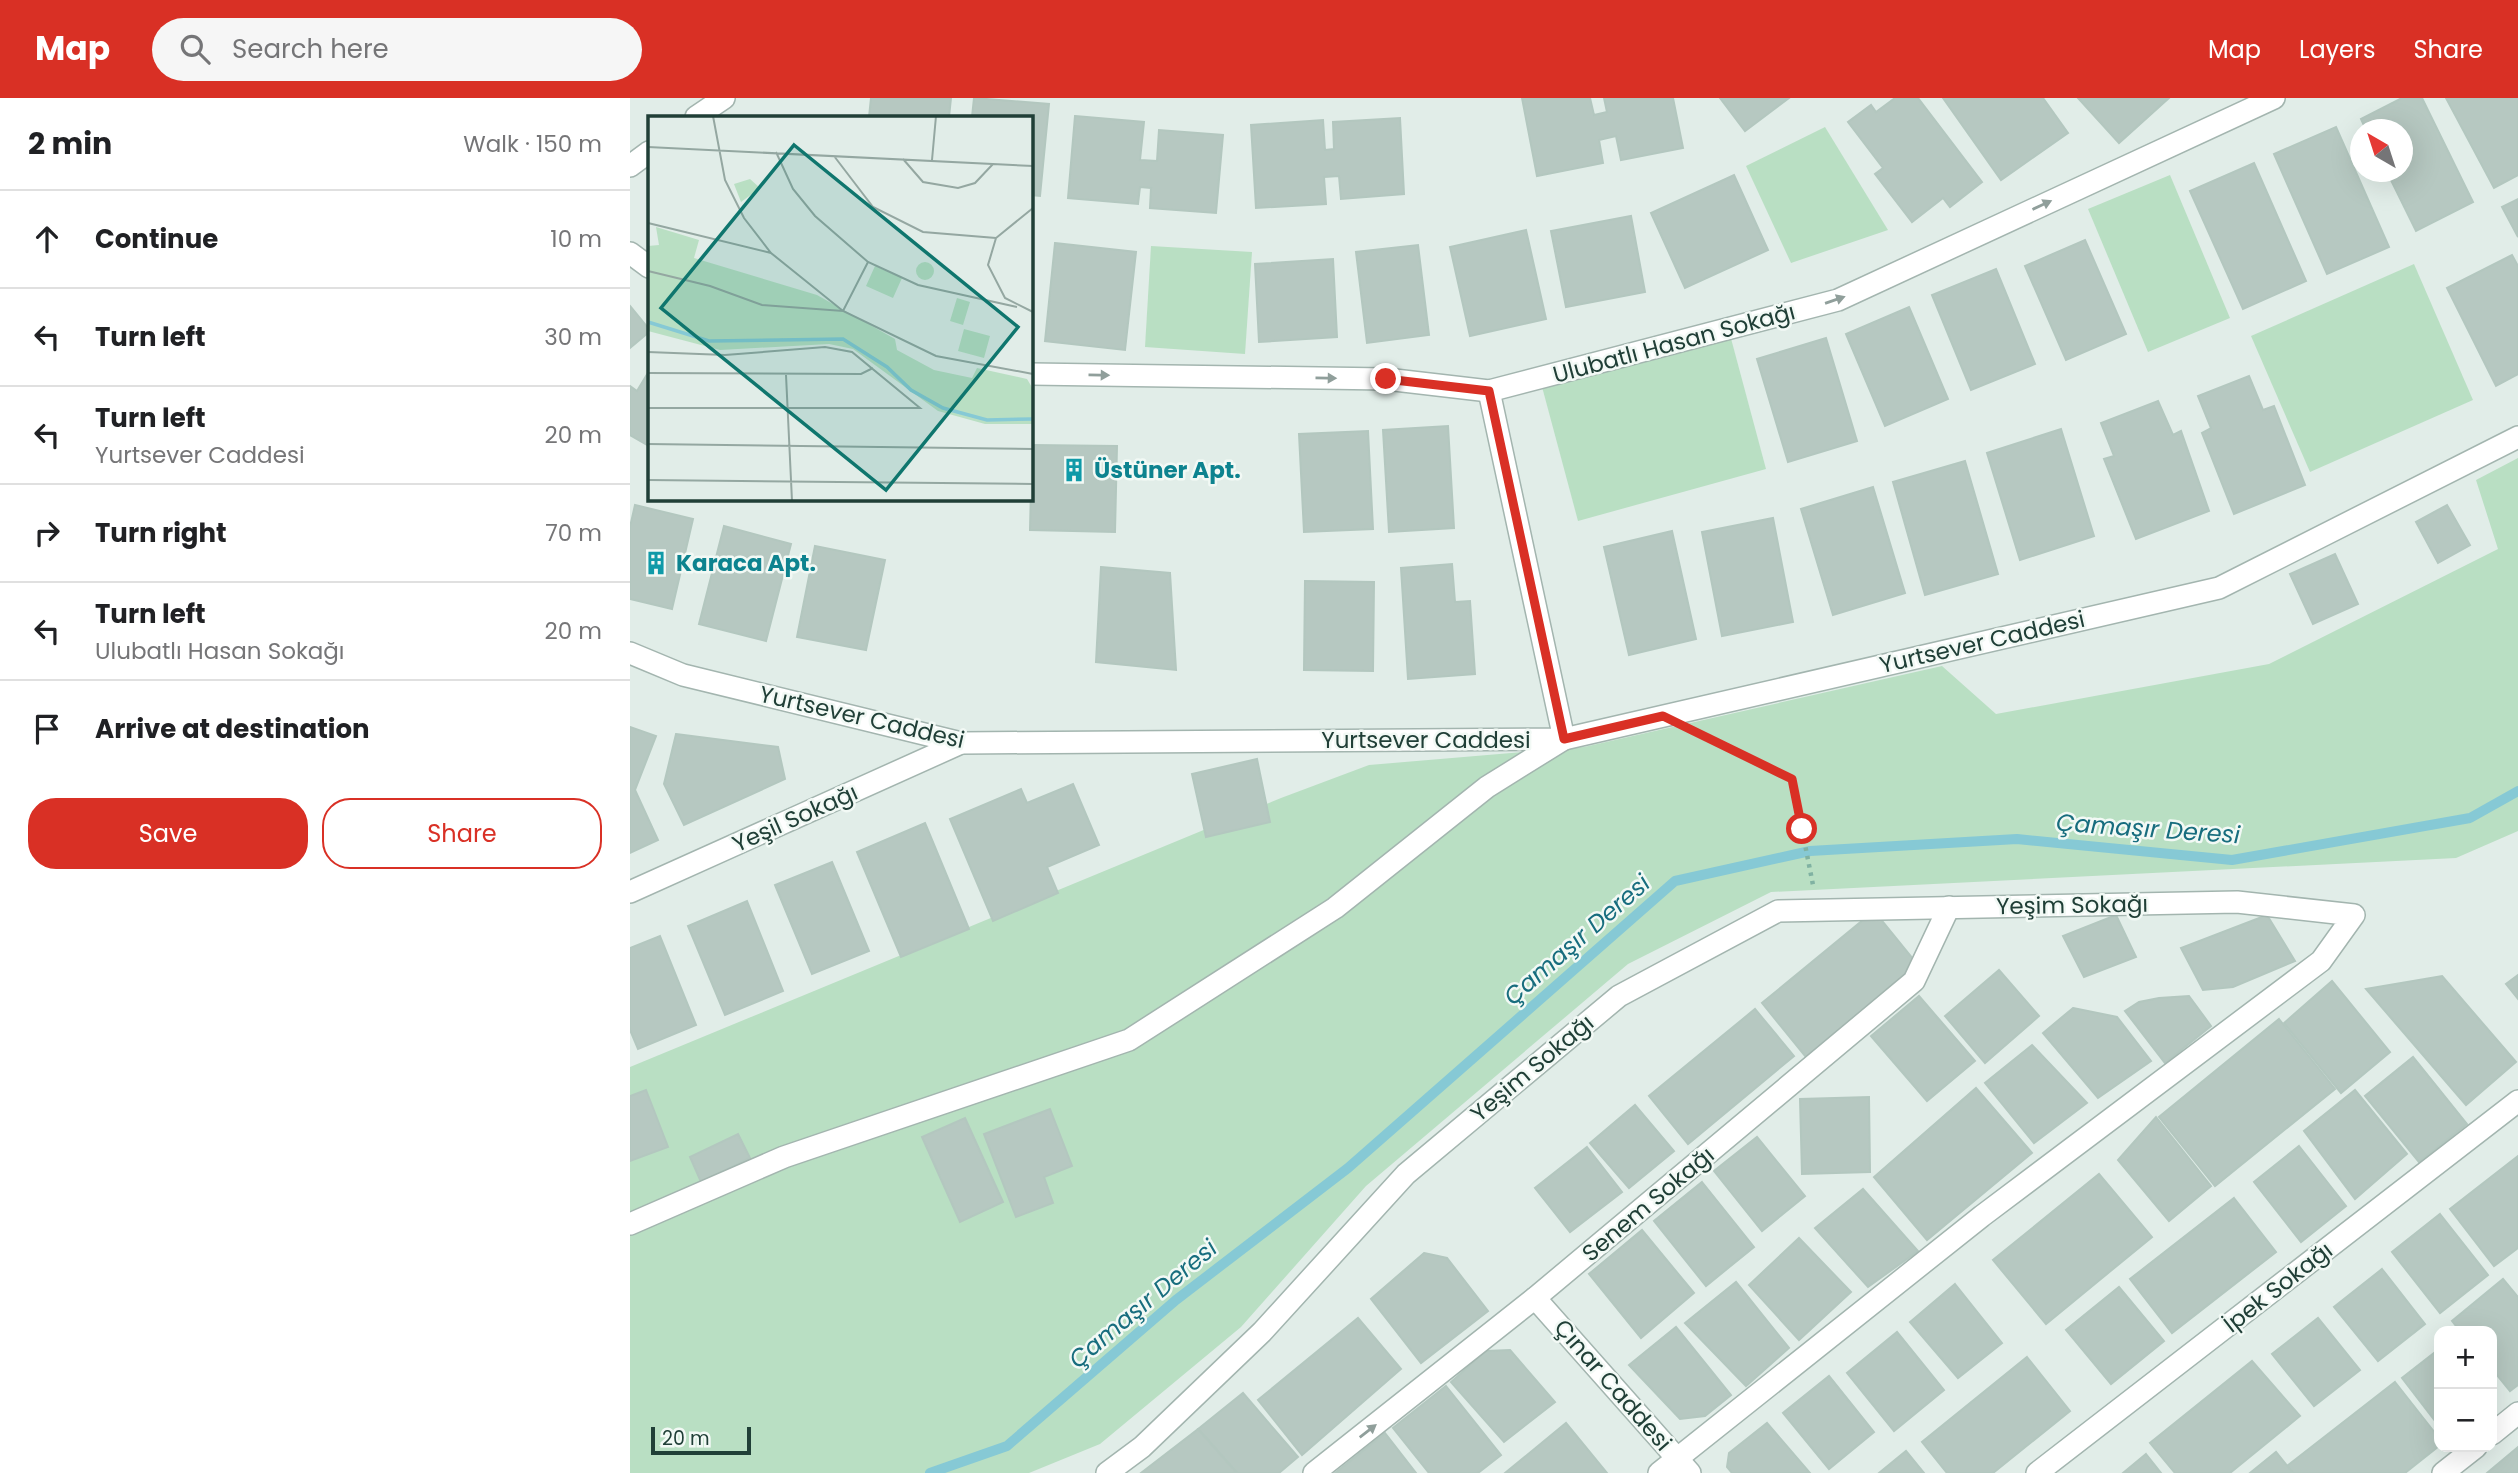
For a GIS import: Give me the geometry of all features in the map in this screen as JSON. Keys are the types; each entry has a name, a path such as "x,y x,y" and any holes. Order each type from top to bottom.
{"street":[{"path":"697,116 724,98"},
{"name":"Ulubatlı Hasan Sokağı","path":"1032,374 1386,379 1489,391 1838,300 2274,98"},
{"path":"630,166 648,153"},
{"path":"630,253 648,266"},
{"path":"630,1224 783,1157 1129,1040 1335,908 1487,787 1564,739 1489,391"},
{"name":"Yurtsever Caddesi","path":"630,653 683,675 961,743 1564,739 2219,588 2518,437"},
{"name":"Yeşil Sokağı","path":"630,892 961,743"},
{"name":"Yeşim Sokağı","path":"1107,1473 1142,1447 1262,1332 1406,1174 1619,996 1778,911 2237,902 2354,915 2321,961 1982,1216 1684,1466 1658,1473"},
{"name":"Senem Sokağı","path":"1314,1473 1535,1298 1914,981 1949,907"},
{"name":"İpek Sokağı","path":"2037,1473 2518,1101"},
{"name":"Çınar Caddesi","path":"1535,1298 1684,1466"},
{"path":"2497,1430 2518,1413"},
{"path":"2443,1473 2470,1452"}],"path":[{"path":"1663,716 1792,779 1811,874"}],"green space":[{"path":"1825,127 1888,230 1791,263 1746,166"},
{"path":"2170,175 2230,318 2148,352 2088,209"},
{"path":"1151,246 1252,252 1245,354 1145,347"},
{"path":"2414,264 2473,400 2310,472 2251,336"},
{"path":"1729,331 1766,469 1578,521 1541,383"},
{"path":"2518,458 2518,831 2456,858 1771,892 1628,964 1366,1186 1241,1327 1100,1444 1029,1473 630,1473 630,1067 1281,798 1369,765 1584,747 1942,666 1996,714 2269,664 2498,549 2476,480"}],"building":[{"path":"871,98 951,98 949,116 869,116"},
{"path":"974,98 1049,104 1040,196 1032,195 1032,116 972,116"},
{"path":"1522,98 1590,98 1594,115 1607,112 1604,98 1673,98 1683,148 1621,160 1616,136 1599,140 1603,163 1537,176"},
{"path":"1720,98 1789,98 1745,131"},
{"path":"1895,98 1918,98 1982,182 1950,207 1943,198 1912,222 1875,174 1883,168 1848,122 1871,105 1876,112"},
{"path":"1943,98 2043,98 2068,133 2001,180"},
{"path":"2078,98 2169,98 2119,143"},
{"path":"2402,98 2422,98 2473,202 2416,231 2392,182 2413,182 2413,119 2361,119"},
{"path":"2446,98 2518,98 2518,175 2494,188"},
{"path":"1075,116 1144,122 1140,160 1157,161 1159,130 1223,135 1216,213 1150,208 1151,188 1140,187 1138,204 1068,198"},
{"path":"1400,118 1404,194 1341,199 1339,176 1324,177 1326,204 1256,208 1251,125 1323,120 1325,150 1334,149 1333,122"},
{"path":"2336,127 2350,159 2350,182 2360,182 2389,247 2327,274 2274,154"},
{"path":"2254,163 2306,281 2243,309 2190,191"},
{"path":"1734,175 1768,250 1685,288 1651,213"},
{"path":"2518,199 2518,237 2502,207"},
{"path":"1631,216 1645,292 1566,307 1551,231"},
{"path":"1526,230 1546,319 1470,336 1450,247"},
{"path":"2085,240 2126,334 2066,360 2025,266"},
{"path":"1055,243 1136,252 1125,350 1045,341"},
{"path":"1418,245 1429,335 1367,343 1356,252"},
{"path":"2512,255 2518,266 2518,374 2496,386 2447,288"},
{"path":"1333,259 1337,337 1259,342 1255,264"},
{"path":"1996,269 2035,364 1971,390 1932,295"},
{"path":"630,306 648,328 648,333 630,348"},
{"path":"1909,307 1948,399 1885,426 1846,334"},
{"path":"1826,338 1857,441 1788,462 1757,359"},
{"path":"648,373 648,445 630,435 630,386 637,391"},
{"path":"2249,376 2263,410 2274,406 2305,485 2234,514 2202,433 2211,428 2198,396"},
{"path":"2158,401 2173,435 2181,431 2209,511 2136,539 2104,459 2114,456 2101,423"},
{"path":"1448,426 1454,528 1389,532 1383,430"},
{"path":"2061,429 2094,536 2020,560 1987,453"},
{"path":"1368,431 1373,529 1304,532 1299,434"},
{"name":"Üstüner Apt.","path":"1032,445 1117,446 1115,532 1030,530"},
{"path":"1965,461 1998,574 1925,595 1893,482"},
{"path":"1873,487 1905,593 1833,615 1801,509"},
{"name":"Karaca Apt.","path":"635,505 693,519 672,609 630,599 630,527"},
{"path":"2447,505 2470,545 2438,563 2416,522"},
{"path":"1773,518 1793,622 1722,636 1702,532"},
{"path":"724,526 791,544 766,641 699,624"},
{"path":"1672,531 1696,639 1629,655 1604,547"},
{"path":"815,546 885,560 866,650 797,637"},
{"path":"2335,554 2358,604 2313,624 2290,574"},
{"path":"1452,564 1455,602 1470,601 1475,674 1408,679 1401,568"},
{"path":"1101,567 1170,573 1176,670 1096,662"},
{"path":"1305,581 1374,582 1373,671 1304,670"},
{"path":"630,727 656,736 635,790 658,840 630,853"},
{"path":"676,734 778,747 785,779 684,825 664,784"},
{"path":"1257,759 1270,822 1206,837 1192,774"},
{"path":"1073,784 1099,845 1047,867 1058,893 993,921 950,819 1021,789 1027,803"},
{"path":"925,823 969,929 901,957 857,852"},
{"path":"832,862 869,951 812,974 775,885"},
{"path":"747,901 783,991 725,1015 688,926"},
{"path":"1874,911 1918,965 1806,1057 1762,1003"},
{"path":"2116,915 2136,957 2084,977 2063,936"},
{"path":"2267,915 2295,961 2233,987 2203,990 2181,948"},
{"path":"660,936 696,1025 638,1049 630,1030 630,948"},
{"path":"1999,970 2039,1016 1985,1063 1945,1016"},
{"path":"2518,975 2518,999 2506,984"},
{"path":"2442,976 2516,1062 2466,1105 2366,989"},
{"path":"2332,981 2390,1052 2341,1093 2284,1023"},
{"path":"1919,996 1975,1061 1927,1101 1871,1036"},
{"path":"2189,996 2211,1026 2165,1063 2125,1011 2139,1002"},
{"path":"2073,1008 2117,1017 2151,1061 2098,1098 2043,1033"},
{"path":"1755,1009 1794,1056 1688,1144 1649,1096"},
{"path":"2279,1019 2335,1089 2215,1186 2159,1117"},
{"path":"2032,1045 2087,1103 2034,1143 1985,1083"},
{"path":"2413,1057 2467,1124 2419,1162 2365,1096"},
{"path":"1976,1088 2032,1153 1927,1240 1874,1177"},
{"path":"646,1090 668,1147 630,1161 630,1096"},
{"path":"2355,1090 2407,1154 2355,1199 2304,1131"},
{"path":"1869,1097 1870,1172 1802,1174 1800,1099"},
{"path":"1635,1105 1674,1151 1629,1188 1590,1143"},
{"path":"1050,1109 1072,1166 1044,1177 1053,1203 1016,1217 984,1134"},
{"path":"2156,1117 2211,1186 2169,1221 2118,1160"},
{"path":"965,1118 1003,1202 960,1222 922,1137"},
{"path":"738,1134 750,1158 701,1182 690,1157"},
{"path":"1757,1137 1805,1196 1762,1231 1714,1171"},
{"path":"2299,1146 2346,1206 2301,1242 2254,1182"},
{"path":"1587,1147 1622,1192 1570,1232 1535,1188"},
{"path":"2518,1156 2518,1248 2494,1266 2450,1209"},
{"path":"2099,1174 2152,1237 2046,1324 1993,1260"},
{"path":"1702,1182 1754,1247 1706,1286 1654,1221"},
{"path":"1863,1189 1918,1251 1868,1287 1815,1228"},
{"path":"2234,1198 2276,1252 2172,1333 2130,1279"},
{"path":"2440,1214 2488,1275 2440,1313 2392,1252"},
{"path":"1642,1230 1694,1293 1641,1338 1589,1274"},
{"path":"1799,1238 1851,1292 1799,1340 1749,1285"},
{"path":"1424,1253 1447,1258 1488,1311 1421,1363 1371,1299"},
{"path":"2382,1269 2425,1324 2378,1361 2334,1307"},
{"path":"2503,1279 2518,1297 2518,1385 2510,1391 2497,1375 2497,1326 2456,1326 2452,1321"},
{"path":"1736,1282 1789,1348 1746,1386 1685,1323"},
{"path":"1955,1284 2002,1343 1958,1378 1910,1322"},
{"path":"2119,1287 2164,1341 2111,1384 2066,1330"},
{"path":"1358,1318 1401,1369 1302,1455 1258,1400"},
{"path":"2318,1318 2360,1370 2314,1406 2272,1354"},
{"path":"1676,1327 1731,1395 1705,1416 1680,1419 1629,1365"},
{"path":"1897,1332 1944,1390 1894,1431 1847,1373"},
{"path":"1510,1350 1555,1402 1504,1442 1451,1382 1486,1351"},
{"path":"2434,1353 2434,1420 2402,1378"},
{"path":"2027,1357 2070,1411 1993,1473 1947,1473 1922,1442"},
{"path":"2252,1361 2300,1416 2230,1473 2175,1473 2150,1443"},
{"path":"1829,1376 1874,1432 1829,1469 1783,1413"},
{"path":"2395,1382 2434,1432 2434,1450 2405,1473 2293,1473 2287,1466"},
{"path":"1446,1386 1501,1455 1478,1473 1429,1473 1393,1428"},
{"path":"1243,1393 1298,1457 1279,1473 1237,1473 1198,1429"},
{"path":"1566,1423 1607,1473 1505,1473"},
{"path":"1767,1423 1810,1473 1732,1473 1727,1467 1729,1453"},
{"path":"1198,1429 1237,1473 1141,1473"},
{"path":"1385,1433 1416,1473 1335,1473"},
{"path":"2518,1447 2518,1473 2487,1473"},
{"path":"1906,1451 1924,1473 1879,1473"},
{"path":"2276,1452 2293,1473 2250,1473"},
{"path":"2146,1454 2161,1473 2123,1473"}],"waterway":[{"name":"Çamaşır Deresi","path":"930,1473 1007,1446 1176,1300 1348,1168 1675,881 1810,851 2017,839 2232,860 2470,818 2518,791"}],"place":[{"name":"Üstüner Apt.","path":"1074,470"},
{"name":"Karaca Apt.","path":"656,563"}],"route":[{"path":"1386,379 1489,391 1564,739 1663,716 1792,779 1802,829"}]}
